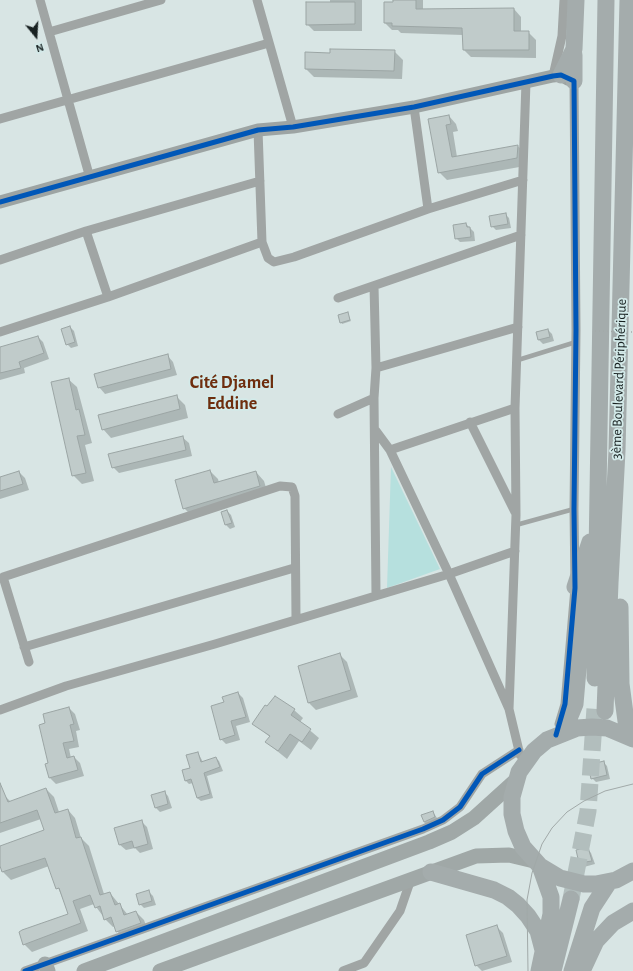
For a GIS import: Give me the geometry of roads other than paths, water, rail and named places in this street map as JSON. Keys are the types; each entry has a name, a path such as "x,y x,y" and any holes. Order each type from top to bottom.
{"highway":[{"path":"563,77 574,49 576,0"},
{"name":"3ème Boulevard Périphérique","path":"606,0 598,511 600,709 617,451 628,0"},
{"path":"617,451 621,684 626,721 633,738"},
{"path":"575,588 581,565 590,542 598,511"},
{"path":"559,734 575,704 590,542"},
{"path":"633,738 606,728 592,727 577,728 559,734 547,740 519,765 512,797 512,814 516,831 523,847 537,863 560,878 572,882 584,884 633,880"},
{"path":"537,863 551,903 551,914 539,971"},
{"path":"431,872 494,890 508,897 528,916 538,931 543,950"},
{"path":"572,971 592,908 612,881 633,872"},
{"path":"553,971 576,900 566,971"},
{"path":"582,971 596,941 613,923 633,911"}],"main road":[{"path":"84,971 426,836 452,832 474,818 519,765"},
{"path":"160,971 476,856 490,854 520,856 537,863"}],"street":[{"path":"40,0 90,178"},
{"path":"49,32 161,0"},
{"path":"257,0 293,127"},
{"path":"559,734 565,704 575,588 574,509 576,342 563,77 562,36 564,0"},
{"path":"0,119 269,43"},
{"path":"0,202 258,130 293,127 414,107 526,82 563,77"},
{"path":"25,971 46,968 426,836 460,807 482,774 519,765 509,709 516,525 515,408 518,360 526,82"},
{"path":"414,107 428,209"},
{"path":"258,130 262,242 270,261 277,261 428,209 524,180"},
{"path":"0,260 86,231 260,181"},
{"path":"86,231 108,297"},
{"path":"338,298 521,235"},
{"path":"0,332 108,297 262,242"},
{"path":"374,286 376,368 374,398 376,431 376,595"},
{"path":"376,368 518,327"},
{"path":"338,414 374,398"},
{"path":"390,450 515,408"},
{"path":"470,422 516,515"},
{"path":"376,431 390,450 449,574 509,709"},
{"path":"29,662 3,577 280,486 292,487 295,496 294,568 296,619"},
{"path":"0,710 66,686 158,661 449,574 515,552"},
{"path":"24,647 294,568"},
{"path":"343,971 366,967 400,911 411,879"}],"lane":[{"path":"518,360 576,342"},
{"path":"516,525 574,509"}],"tunnel":[{"path":"571,899 588,811 595,708"}],"tram line":[{"path":"528,971 527,900 532,873 542,844 552,828 567,812 584,801 605,791 633,784"}],"district":[{"name":"Cité Djamel Eddine","path":"232,393"}]}
